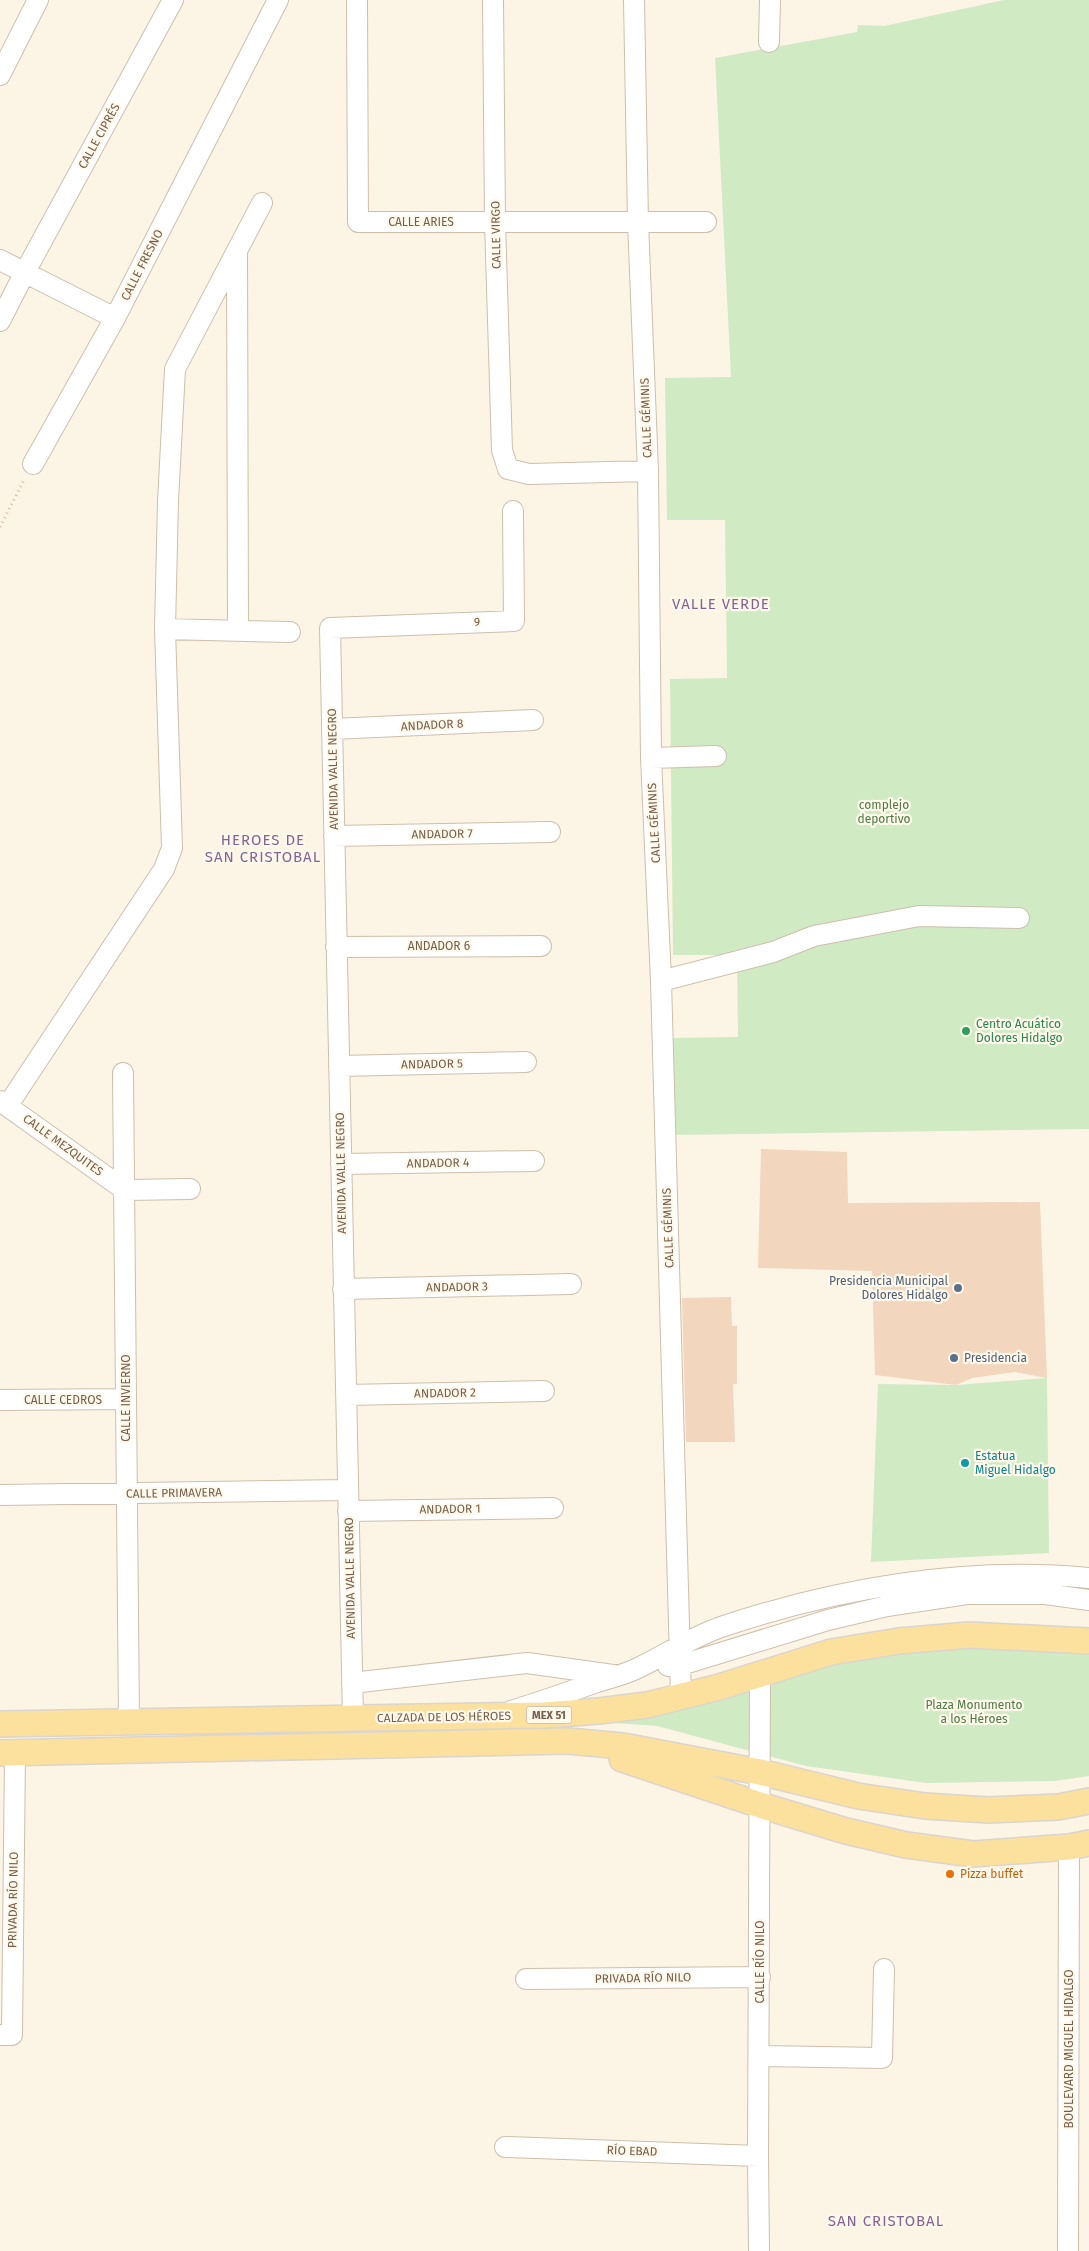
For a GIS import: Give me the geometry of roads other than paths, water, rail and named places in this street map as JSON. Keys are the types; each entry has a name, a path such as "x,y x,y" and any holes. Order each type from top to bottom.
{"main road":[{"name":"CALZADA DE LOS HÉROES","path":"0,1724 498,1716 599,1711 647,1705 719,1687 831,1652 969,1635 1089,1640"},
{"name":"MEX 51","path":"8,1753 568,1741 623,1746 760,1772 858,1796 925,1806 988,1810 1058,1807 1089,1801"},
{"path":"568,1741 760,1805 855,1833 906,1845 974,1854 1079,1845"}],"street":[{"path":"0,75 38,0"},
{"name":"CALLE CIPRÉS","path":"0,321 174,0"},
{"name":"CALLE FRESNO","path":"33,464 115,318 278,0"},
{"name":"CALLE ARIES","path":"357,0 358,222 706,222"},
{"name":"CALLE VIRGO","path":"493,0 495,222 502,450 508,469 529,474 648,472"},
{"name":"CALLE GÉMINIS","path":"634,0 638,222 648,472 651,758 661,981 681,1696"},
{"path":"769,42 770,0"},
{"path":"4,1103 164,869 172,848 165,629 168,501 175,369 262,203"},
{"path":"237,250 238,630"},
{"path":"0,260 115,318"},
{"name":"9","path":"330,628 514,621 513,511"},
{"name":"AVENIDA VALLE NEGRO","path":"330,628 353,1718"},
{"path":"165,629 290,632"},
{"name":"ANDADOR 8","path":"332,729 533,720"},
{"path":"651,758 716,756"},
{"name":"ANDADOR 7","path":"334,836 550,832"},
{"path":"661,981 773,952 814,936 919,916 1019,918"},
{"name":"ANDADOR 6","path":"336,946 541,946"},
{"name":"ANDADOR 5","path":"339,1066 526,1062"},
{"name":"CALLE INVIERNO","path":"123,1073 129,1722"},
{"name":"CALLE MEZQUITES","path":"4,1103 125,1190"},
{"name":"ANDADOR 4","path":"341,1164 534,1162"},
{"path":"125,1190 190,1189"},
{"name":"ANDADOR 3","path":"344,1289 571,1284"},
{"name":"ANDADOR 2","path":"346,1395 544,1391"},
{"name":"CALLE CEDROS","path":"0,1400 126,1399"},
{"name":"CALLE PRIMAVERA","path":"0,1495 348,1490"},
{"name":"ANDADOR 1","path":"348,1511 552,1508"},
{"path":"680,1655 720,1628 822,1597 887,1586 976,1576 1058,1575 1089,1578"},
{"path":"498,1716 680,1655 888,1606 968,1594 1045,1594 1089,1600"},
{"path":"822,1597 828,1620"},
{"path":"352,1684 527,1663 618,1675"},
{"name":"CALLE RÍO NILO","path":"760,1673 758,2156 760,2251"},
{"name":"PRIVADA RÍO NILO","path":"0,2035 12,2035 8,1753"},
{"name":"BOULEVARD MIGUEL HIDALGO","path":"1068,2251 1079,1845"},
{"path":"759,2056 882,2058 884,1969"},
{"name":"PRIVADA RÍO NILO","path":"526,1979 760,1977"},
{"name":"RÍO EBAD","path":"505,2147 758,2156"}],"place":[{"name":"Centro Acuático Dolores Hidalgo","path":"966,1031"},
{"name":"Presidencia Municipal Dolores Hidalgo","path":"958,1288"},
{"name":"Presidencia","path":"954,1358"},
{"name":"Estatua Miguel Hidalgo","path":"965,1463"},
{"name":"Pizza buffet","path":"950,1874"}],"district":[{"name":"VALLE VERDE","path":"721,604"},
{"name":"HEROES DE SAN CRISTOBAL","path":"263,848"},
{"name":"SAN CRISTOBAL","path":"886,2221"}],"park label":[{"name":"complejo deportivo","path":"884,812"},
{"name":"Plaza Monumento a los Héroes","path":"974,1712"}]}
